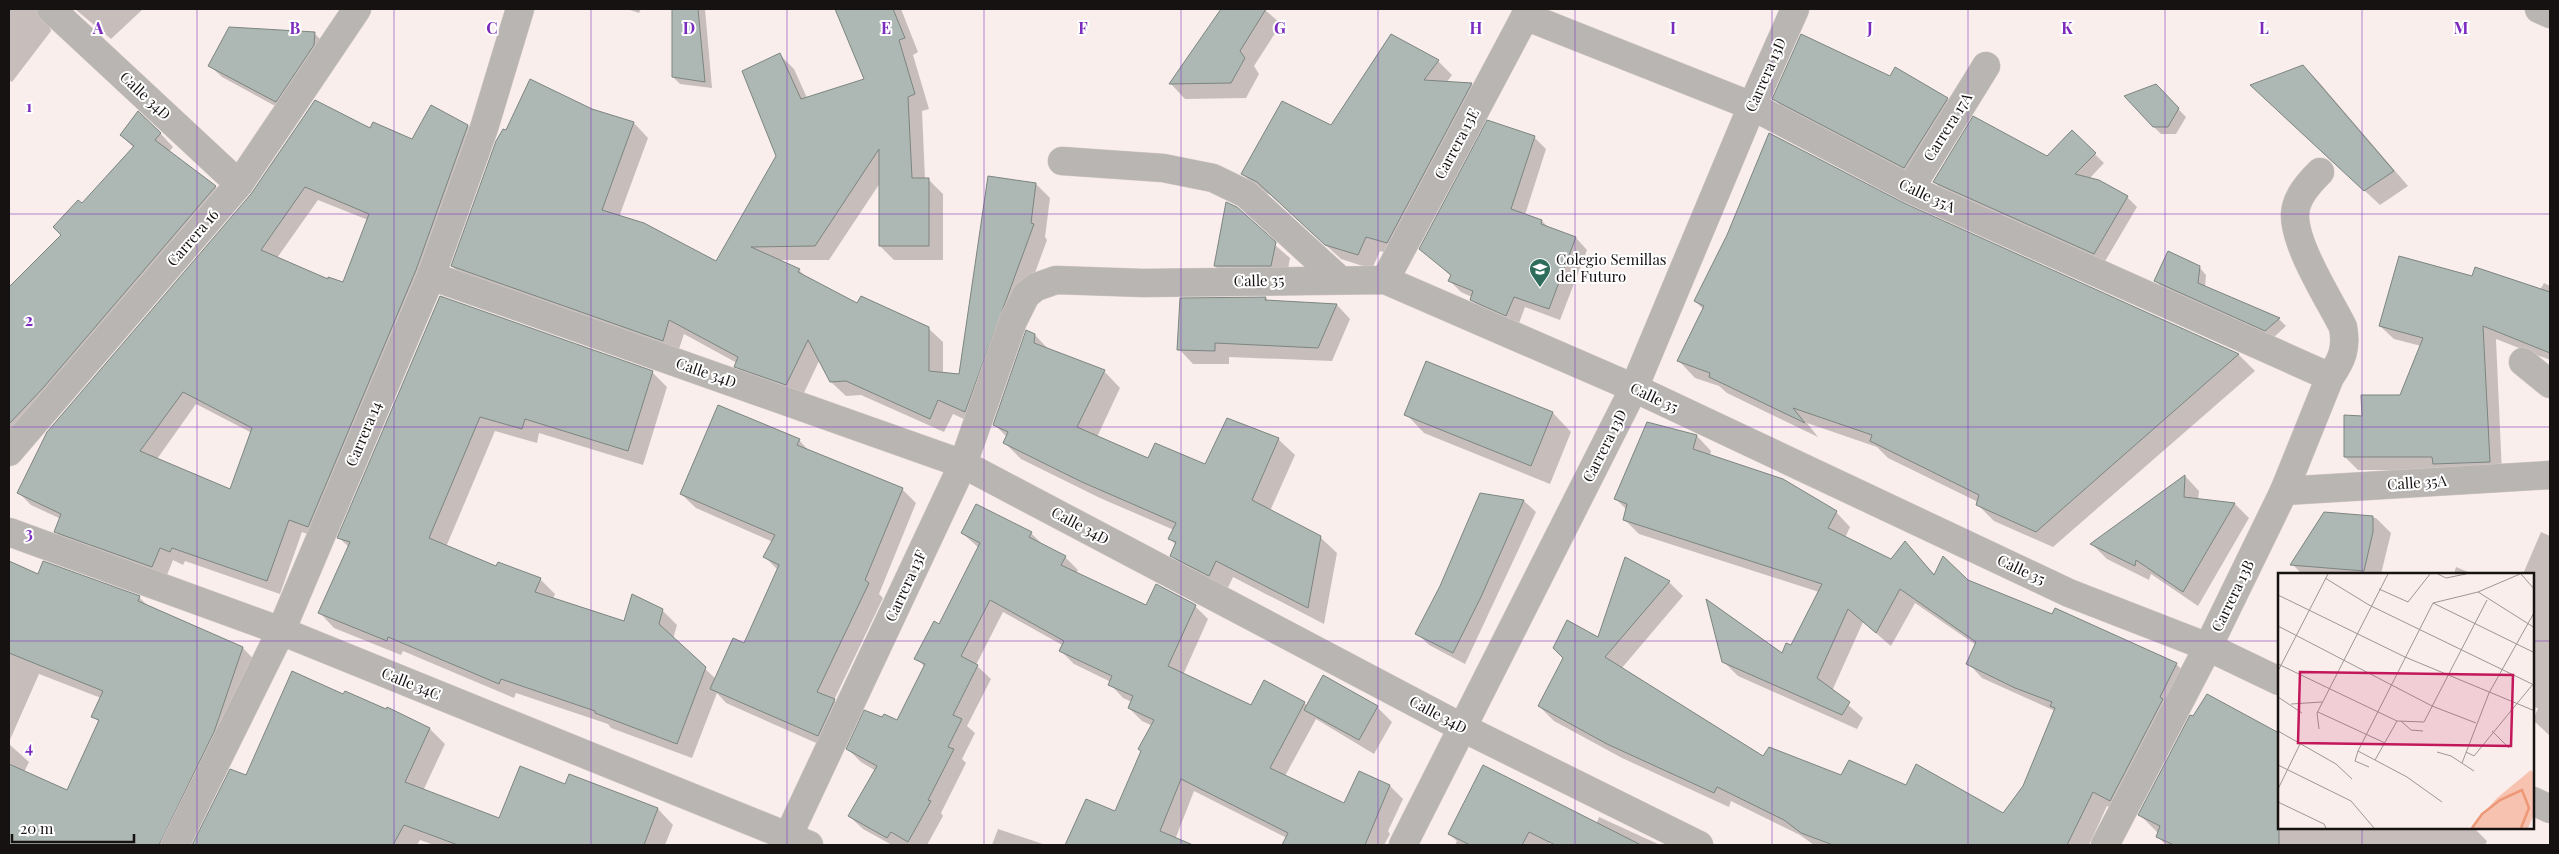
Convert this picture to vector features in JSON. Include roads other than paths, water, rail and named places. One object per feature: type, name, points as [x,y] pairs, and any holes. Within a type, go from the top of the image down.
[{"type":"street","name":"Calle 34D","points":[[51,9],[239,184]]},
{"type":"street","name":"Carrera 16","points":[[9,452],[239,184],[357,9]]},
{"type":"street","name":"Carrera 14","points":[[175,845],[281,631],[431,276],[484,128],[520,9]]},
{"type":"street","name":"Carrera 13D","points":[[1403,845],[1634,388],[1752,106],[1795,9]]},
{"type":"street","points":[[2539,9],[2550,14]]},
{"type":"street","name":"Calle 35A","points":[[1527,12],[1752,106],[1910,189],[2330,377]]},
{"type":"street","name":"Carrera 13E","points":[[1385,280],[1527,12]]},
{"type":"street","name":"Carrera 17A","points":[[1910,189],[1986,66]]},
{"type":"street","points":[[1062,161],[1163,168],[1213,178],[1246,194],[1340,280]]},
{"type":"street","name":"Carrera 13B","points":[[2105,845],[2208,647],[2284,491],[2330,377],[2341,361],[2346,341],[2344,327],[2300,241],[2295,214],[2300,196],[2320,172]]},
{"type":"street","name":"Calle 34D","points":[[431,276],[963,464],[1461,727],[1699,845]]},
{"type":"street","name":"Calle 35","points":[[1013,321],[1026,295],[1036,287],[1056,280],[1143,283],[1385,280],[1634,388],[2069,593],[2208,647],[2278,681]]},
{"type":"street","name":"Carrera 13F","points":[[794,842],[963,464],[1013,321]]},
{"type":"street","points":[[2523,362],[2550,384]]},
{"type":"street","name":"Calle 35A","points":[[2284,491],[2550,475]]},
{"type":"street","name":"Calle 34C","points":[[9,532],[281,631],[794,842]]},
{"type":"street","points":[[2534,801],[2550,809]]},
{"type":"place","name":"Colegio Semillas del Futuro","points":[[1540,288]]}]
